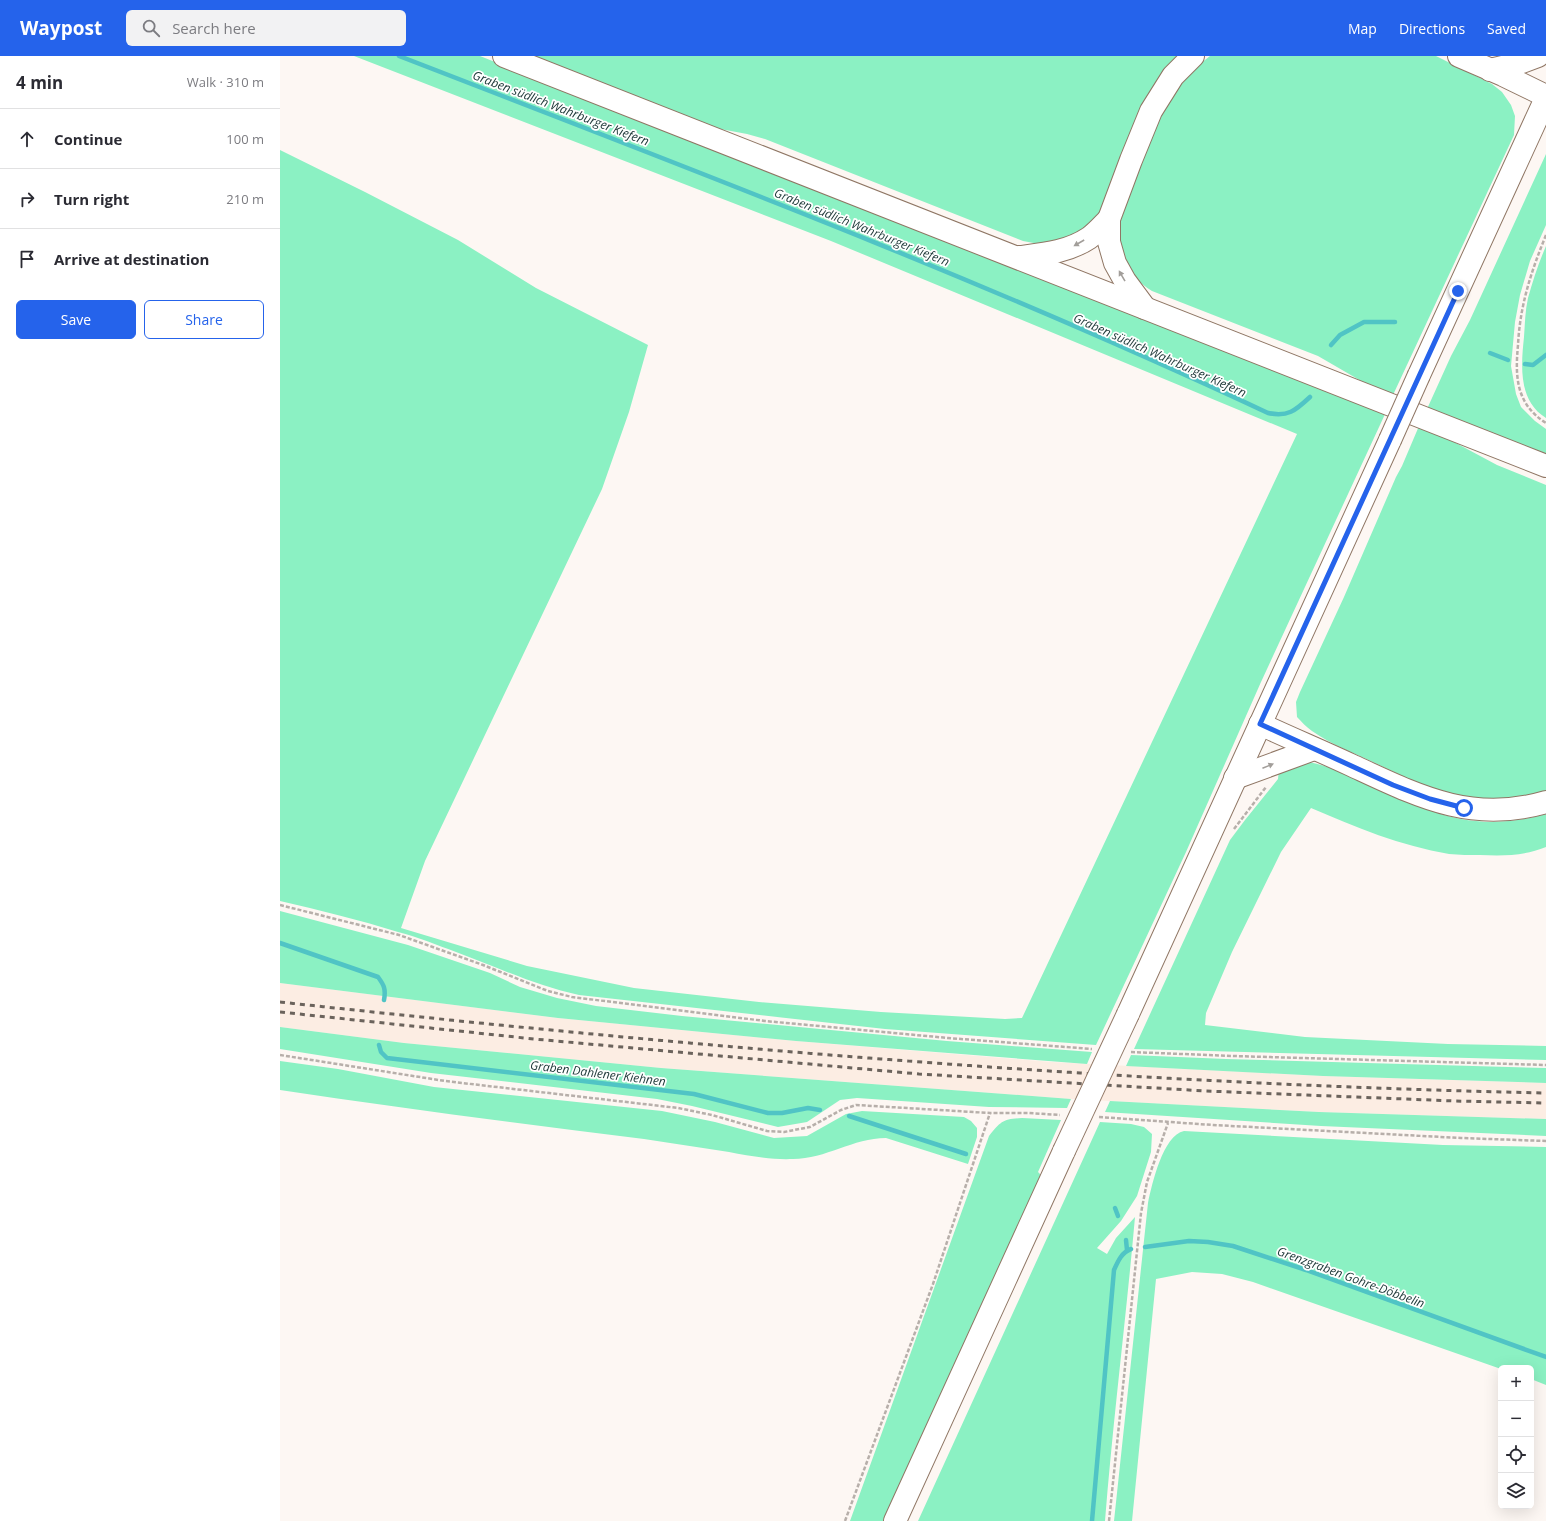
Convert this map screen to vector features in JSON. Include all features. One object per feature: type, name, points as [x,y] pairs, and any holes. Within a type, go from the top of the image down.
[{"type":"main road","points":[[504,56],[1546,466]]},
{"type":"main road","points":[[1145,308],[1125,281],[1115,263],[1109,242],[1109,219],[1151,111],[1173,76],[1193,56]]},
{"type":"main road","points":[[895,1521],[1546,97],[1509,78],[1459,56]]},
{"type":"main road","points":[[1490,70],[1519,63],[1538,56]]},
{"type":"main road","points":[[1017,258],[1053,253],[1073,247],[1089,238],[1109,219]]},
{"type":"main road","points":[[1260,724],[1393,785],[1456,807],[1501,810],[1546,802]]},
{"type":"main road","points":[[1235,778],[1314,749]]},
{"type":"path","points":[[1546,235],[1532,268],[1522,304],[1516,368],[1519,389],[1525,402],[1536,416],[1546,423]]},
{"type":"path","points":[[280,905],[399,935],[548,991],[572,997],[765,1021],[1096,1049]]},
{"type":"path","points":[[1127,1051],[1233,1056],[1546,1065]]},
{"type":"path","points":[[280,1054],[445,1081],[678,1108],[773,1131],[784,1132],[810,1127],[841,1110],[856,1105],[990,1113],[1067,1115]]},
{"type":"path","points":[[845,1521],[932,1284],[990,1113]]},
{"type":"path","points":[[1097,1117],[1168,1123],[1546,1141]]},
{"type":"path","points":[[1110,1521],[1141,1213],[1147,1182],[1168,1123]]},
{"type":"shaded area","points":[[280,983],[558,1018],[796,1041],[1052,1062],[1323,1076],[1546,1083],[1546,1119],[1319,1112],[1071,1099],[661,1068],[404,1043],[280,1027]]},
{"type":"green space","points":[[354,56],[480,56],[1386,412],[1261,682],[1186,852],[1096,1045],[885,1029],[579,995],[547,987],[413,936],[339,915],[280,901],[280,150],[458,240],[536,288],[648,345],[629,412],[602,489],[425,861],[401,928],[527,966],[634,988],[759,1002],[881,1012],[1005,1019],[1022,1018],[1297,434],[831,241]]},
{"type":"green space","points":[[529,56],[1177,56],[1163,72],[1144,102],[1127,141],[1102,210],[1096,221],[1064,241],[1039,244],[1023,241],[765,139],[715,128]]},
{"type":"green space","points":[[1210,56],[1436,56],[1492,84],[1502,92],[1511,105],[1515,116],[1514,135],[1393,395],[1368,385],[1318,356],[1152,291],[1139,281],[1129,268],[1119,247],[1119,233],[1128,195],[1144,152],[1152,132],[1167,103],[1186,78]]},
{"type":"green space","points":[[1546,154],[1546,225],[1530,261],[1520,295],[1515,322],[1511,366],[1516,394],[1521,407],[1535,421],[1546,429],[1546,456],[1427,409],[1451,356],[1470,320]]},
{"type":"green space","points":[[1546,246],[1546,418],[1537,411],[1530,402],[1523,382],[1522,359],[1528,298],[1536,271]]},
{"type":"green space","points":[[1419,426],[1454,442],[1497,465],[1546,485],[1546,791],[1515,798],[1494,800],[1451,796],[1418,784],[1336,745],[1310,729],[1297,717],[1296,702],[1300,692],[1344,597]]},
{"type":"green space","points":[[1309,762],[1338,771],[1433,812],[1454,817],[1474,821],[1496,822],[1520,820],[1546,814],[1546,847],[1513,855],[1449,854],[1431,851],[1396,841],[1361,829],[1311,808],[1281,852],[1232,952],[1206,1013],[1205,1025],[1305,1037],[1448,1044],[1546,1046],[1546,1060],[1134,1049],[1230,840],[1278,779],[1279,768]]},
{"type":"green space","points":[[280,911],[408,945],[490,973],[520,987],[557,998],[596,1006],[682,1016],[947,1041],[1092,1052],[1087,1064],[796,1041],[558,1018],[280,983]]},
{"type":"green space","points":[[280,1027],[404,1043],[661,1068],[1071,1099],[1067,1108],[989,1107],[857,1098],[840,1100],[807,1122],[778,1127],[657,1099],[431,1073],[280,1049]]},
{"type":"green space","points":[[1131,1055],[1546,1068],[1546,1083],[1323,1076],[1126,1066]]},
{"type":"green space","points":[[280,1061],[338,1069],[434,1087],[662,1111],[715,1122],[774,1138],[807,1136],[846,1114],[862,1111],[964,1117],[971,1121],[977,1128],[977,1137],[968,1164],[886,1138],[862,1141],[817,1156],[785,1159],[769,1158],[644,1139],[462,1116],[280,1090]]},
{"type":"green space","points":[[1110,1101],[1319,1112],[1546,1119],[1546,1136],[1321,1126],[1105,1112]]},
{"type":"green space","points":[[1022,1118],[1061,1120],[1038,1172],[1041,1175],[884,1521],[850,1521],[989,1136],[1006,1120]]},
{"type":"green space","points":[[1100,1122],[1131,1124],[1144,1127],[1152,1134],[1151,1152],[1137,1196],[1121,1221],[1097,1248],[1107,1254],[1116,1238],[1135,1217],[1105,1521],[918,1521]]},
{"type":"green space","points":[[1184,1131],[1443,1145],[1546,1147],[1546,1385],[1534,1380],[1534,1365],[1498,1365],[1498,1368],[1253,1282],[1222,1274],[1192,1272],[1156,1279],[1132,1521],[1114,1521],[1148,1203],[1152,1184],[1164,1151],[1170,1141],[1177,1134]]},
{"type":"waterway","name":"Graben südlich Wahrburger Kiefern","points":[[399,56],[945,271],[1161,364],[1268,413],[1281,414],[1291,412],[1310,397]]},
{"type":"waterway","name":"Graben südlich Wahrburger Kiefern","points":[[1331,345],[1340,335],[1364,322],[1395,322]]},
{"type":"waterway","name":"Graben südlich Wahrburger Kiefern","points":[[1490,353],[1508,360]]},
{"type":"waterway","name":"Graben südlich Wahrburger Kiefern","points":[[1525,364],[1533,365],[1546,355]]},
{"type":"waterway","name":"Graben Dahlener Kiehnen","points":[[280,943],[378,977],[384,987],[384,1000]]},
{"type":"waterway","name":"Graben Dahlener Kiehnen","points":[[379,1045],[381,1052],[387,1058],[694,1094],[768,1113],[782,1113],[808,1108],[820,1110]]},
{"type":"waterway","name":"Graben Dahlener Kiehnen","points":[[849,1116],[966,1154]]},
{"type":"waterway","name":"Graben Dahlener Kiehnen","points":[[1115,1208],[1118,1216]]},
{"type":"waterway","name":"Graben Dahlener Kiehnen","points":[[1126,1240],[1127,1250]]},
{"type":"waterway","name":"Grenzgraben Gohre-Döbbelin","points":[[1145,1247],[1189,1241],[1233,1246],[1306,1270],[1546,1357]]},
{"type":"waterway","name":"Grenzgraben Gohre-Döbbelin","points":[[1092,1521],[1114,1270],[1123,1255],[1131,1249]]},
{"type":"railway","points":[[280,1002],[438,1019],[754,1049],[912,1061],[1229,1081],[1546,1093]]},
{"type":"railway","points":[[280,1012],[534,1039],[919,1074],[1206,1091],[1455,1101],[1546,1103]]},
{"type":"route","points":[[1458,291],[1260,724],[1393,785],[1430,799],[1464,808]]}]
